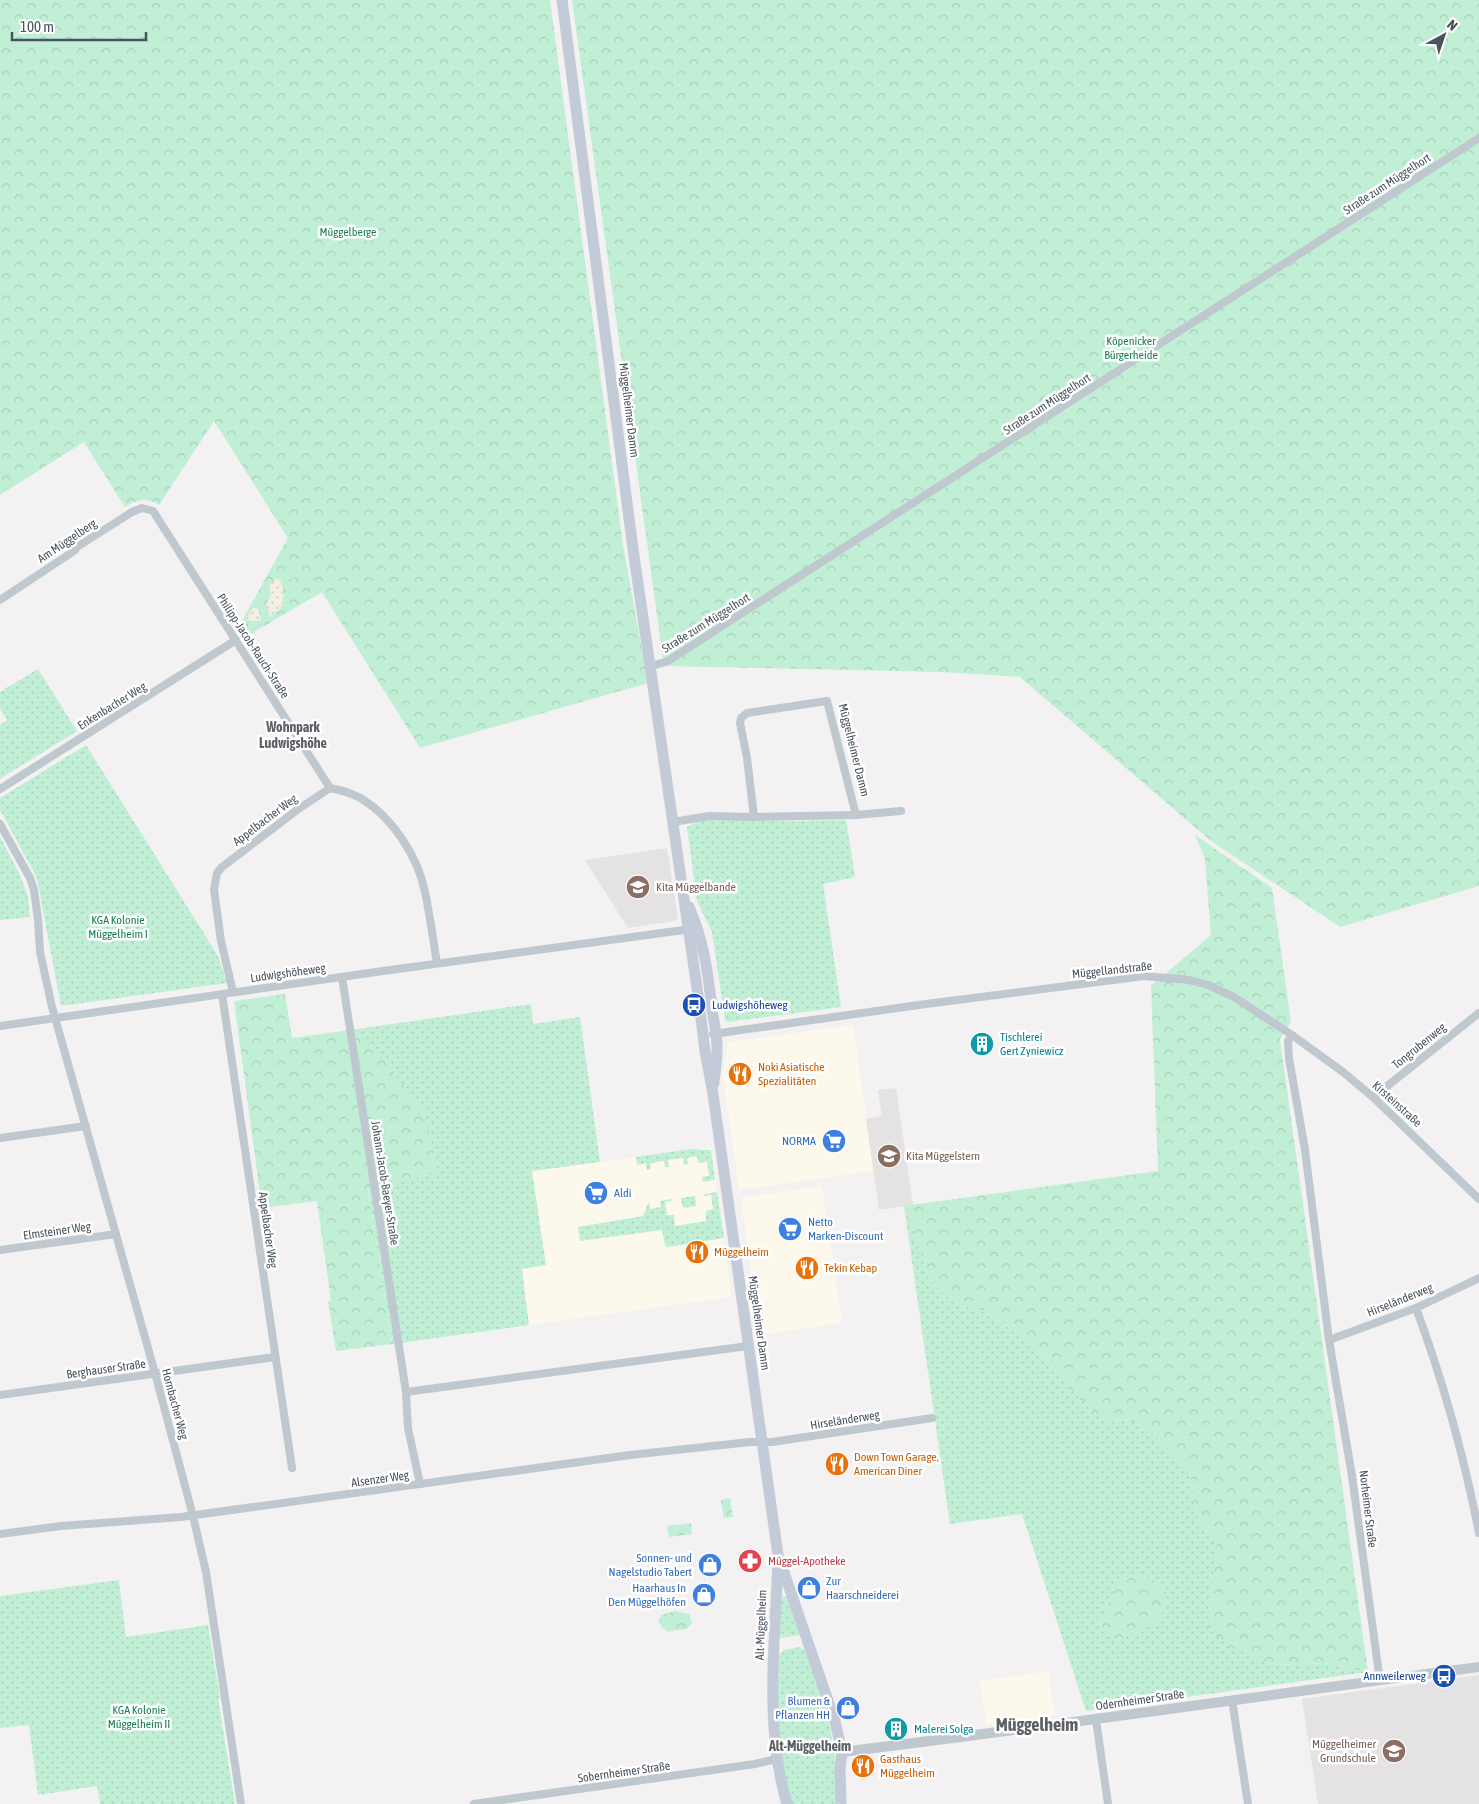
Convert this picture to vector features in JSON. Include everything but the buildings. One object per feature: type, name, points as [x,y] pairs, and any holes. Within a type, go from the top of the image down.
[{"type":"main road","name":"Müggelheimer Damm","points":[[562,0],[650,666],[684,896],[693,929],[707,1066],[713,1094],[778,1555]]},
{"type":"main road","name":"Müggelheimer Damm","points":[[693,929],[704,948],[716,1034],[717,1062],[713,1094]]},
{"type":"main road","points":[[778,1555],[835,1721],[842,1752],[840,1769],[842,1804]]},
{"type":"main road","name":"Alt-Müggelheim","points":[[778,1555],[773,1682],[776,1759],[787,1804]]},
{"type":"street","name":"Straße zum Müggelhort","points":[[650,666],[668,661],[1479,138]]},
{"type":"street","name":"Am Müggelberg","points":[[0,600],[132,512],[142,508],[149,509]]},
{"type":"street","name":"Philipp-Jacob-Rauch-Straße","points":[[149,509],[157,516],[330,788]]},
{"type":"street","name":"Enkenbacher Weg","points":[[0,789],[236,640]]},
{"type":"street","name":"Müggelheimer Damm","points":[[754,817],[747,758],[740,723],[741,718],[748,713],[827,701],[856,815]]},
{"type":"street","points":[[330,788],[361,798],[372,806],[391,824],[403,842],[418,868],[425,891],[437,963]]},
{"type":"street","name":"Appelbacher Weg","points":[[233,992],[221,941],[214,890],[217,873],[277,824],[330,788]]},
{"type":"street","name":"Müggelheimer Damm","points":[[673,822],[709,816],[856,815],[901,811]]},
{"type":"street","name":"Hornbacher Weg","points":[[0,824],[30,878],[34,890],[42,966],[193,1516],[206,1572],[241,1804]]},
{"type":"street","name":"Ludwigshöheweg","points":[[0,1026],[437,963],[693,929]]},
{"type":"street","name":"Müggellandstraße","points":[[703,1035],[1144,976],[1190,980],[1208,985],[1234,997],[1292,1035]]},
{"type":"street","name":"Johann-Jacob-Baeyer-Straße","points":[[342,977],[406,1392],[408,1428],[420,1484]]},
{"type":"street","name":"Appelbacher Weg","points":[[222,994],[292,1468]]},
{"type":"street","name":"Tongrubenweg","points":[[1374,1098],[1479,1012]]},
{"type":"street","points":[[1292,1035],[1288,1041],[1289,1058],[1305,1150],[1329,1340]]},
{"type":"street","name":"Kirsteinstraße","points":[[1292,1035],[1343,1072],[1374,1098],[1479,1199]]},
{"type":"street","points":[[0,1138],[86,1126]]},
{"type":"street","name":"Elmsteiner Weg","points":[[0,1250],[116,1234]]},
{"type":"street","name":"Hirseländerweg","points":[[1329,1340],[1416,1308],[1479,1278]]},
{"type":"street","points":[[1416,1308],[1440,1377],[1458,1440],[1479,1533]]},
{"type":"street","name":"Norheimer Straße","points":[[1329,1340],[1351,1468],[1380,1681]]},
{"type":"street","points":[[406,1392],[748,1346]]},
{"type":"street","name":"Berghauser Straße","points":[[0,1395],[275,1357]]},
{"type":"street","name":"Hirseländerweg","points":[[762,1442],[932,1418]]},
{"type":"street","name":"Alsenzer Weg","points":[[0,1534],[61,1526],[193,1516],[630,1455],[762,1442]]},
{"type":"street","name":"Odernheimer Straße","points":[[842,1752],[1096,1720],[1479,1666]]},
{"type":"street","points":[[1232,1700],[1248,1804]]},
{"type":"street","points":[[1096,1720],[1108,1804]]},
{"type":"street","name":"Sobernheimer Straße","points":[[474,1804],[520,1801],[755,1764],[776,1759]]},
{"type":"shaded area","name":"Kita Müggelbande","points":[[667,848],[678,918],[674,921],[628,928],[585,860]]},
{"type":"shaded area","points":[[853,1025],[874,1171],[739,1190],[723,1076],[728,1042]]},
{"type":"shaded area","name":"Kita Müggelstern","points":[[896,1088],[913,1205],[879,1210],[866,1119],[882,1116],[878,1090]]},
{"type":"shaded area","points":[[711,1147],[732,1297],[529,1325],[522,1269],[545,1264],[532,1171]]},
{"type":"shaded area","points":[[822,1186],[842,1323],[760,1335],[741,1198]]},
{"type":"shaded area","points":[[1048,1671],[1055,1715],[986,1725],[980,1681]]},
{"type":"shaded area","name":"Müggelheimer Grundschule","points":[[1479,1675],[1479,1804],[1318,1804],[1302,1699]]},
{"type":"green space","name":"Müggelberge","points":[[0,0],[550,0],[623,545],[648,683],[420,748],[322,592],[244,638],[238,628],[288,538],[214,421],[159,505],[142,500],[125,507],[84,442],[0,495]]},
{"type":"green space","name":"Köpenicker Bürgerheide","points":[[572,0],[1479,0],[1479,886],[1340,927],[1211,841],[1020,677],[942,672],[664,666]]},
{"type":"green space","points":[[291,566],[297,576],[288,581],[283,573]]},
{"type":"green space","points":[[38,669],[77,731],[0,779],[0,725],[7,720],[0,708],[0,692]]},
{"type":"green space","name":"KGA Kolonie Müggelheim I","points":[[86,745],[218,956],[227,983],[61,1006],[37,878],[0,810],[0,798]]},
{"type":"green space","points":[[712,819],[846,820],[855,877],[823,884],[841,1007],[728,1022],[725,1020],[712,932],[697,901],[687,827],[699,821]]},
{"type":"green space","points":[[1195,835],[1272,888],[1291,1022],[1280,1039],[1368,1672],[1325,1663],[1271,1665],[1229,1646],[1209,1629],[1211,1589],[1217,1546],[1197,1516],[1189,1470],[1153,1433],[1129,1420],[1100,1418],[1066,1385],[1037,1348],[984,1310],[956,1305],[931,1281],[904,1206],[1158,1171],[1151,986],[1211,935],[1205,859]]},
{"type":"green space","points":[[0,837],[19,873],[28,897],[30,917],[0,920]]},
{"type":"green space","points":[[285,994],[292,1038],[358,1029],[424,1111],[438,1172],[368,1190],[392,1344],[336,1351],[328,1301],[331,1301],[317,1201],[262,1208],[234,1001]]},
{"type":"green space","points":[[531,1004],[533,1024],[580,1017],[600,1162],[532,1171],[546,1265],[522,1269],[529,1325],[392,1344],[368,1189],[438,1172],[358,1029]]},
{"type":"green space","points":[[691,1149],[711,1150],[715,1180],[703,1182],[702,1177],[709,1176],[707,1162],[698,1163],[697,1156],[687,1158],[688,1164],[684,1165],[683,1158],[668,1160],[669,1167],[665,1167],[664,1161],[650,1163],[651,1169],[647,1170],[646,1163],[637,1165],[636,1157]]},
{"type":"green space","points":[[717,1192],[724,1238],[668,1247],[665,1246],[662,1230],[580,1241],[578,1227],[643,1216],[649,1201],[650,1209],[661,1207],[660,1201],[671,1199],[672,1201],[665,1202],[667,1215],[674,1215],[675,1226],[706,1221],[706,1211],[713,1209],[711,1195],[704,1196],[704,1194]]},
{"type":"green space","points":[[695,1196],[696,1206],[683,1208],[681,1198]]},
{"type":"green space","points":[[904,1206],[931,1281],[956,1305],[984,1310],[1037,1348],[1066,1385],[1100,1418],[1129,1420],[1153,1433],[1189,1470],[1197,1516],[1217,1546],[1271,1665],[1325,1663],[1368,1672],[1086,1711],[1022,1514],[950,1524]],"holes":[[[1111,1595],[1106,1633],[1100,1622]]]},
{"type":"green space","points":[[730,1498],[733,1517],[724,1518],[721,1500]]},
{"type":"green space","points":[[691,1523],[692,1534],[669,1537],[667,1526]]},
{"type":"green space","points":[[1144,1575],[1157,1583],[1166,1593],[1167,1606],[1156,1622],[1118,1640],[1106,1633],[1100,1622],[1111,1595],[1125,1577]]},
{"type":"green space","name":"KGA Kolonie Müggelheim II","points":[[119,1580],[126,1637],[208,1625],[235,1804],[100,1804],[97,1786],[38,1795],[29,1725],[0,1728],[0,1596]]},
{"type":"green space","points":[[786,1596],[800,1635],[781,1638],[779,1637],[782,1597]]},
{"type":"green space","points":[[675,1611],[689,1614],[692,1622],[688,1628],[668,1632],[658,1621],[661,1615]]},
{"type":"green space","points":[[799,1647],[805,1650],[829,1720],[838,1774],[840,1804],[790,1804],[776,1726],[779,1656],[784,1650]]},
{"type":"sand","points":[[278,577],[283,590],[283,599],[281,608],[270,617],[266,604],[270,596],[269,586]]},
{"type":"sand","points":[[253,608],[258,608],[261,620],[253,621],[246,619]]},
{"type":"place","name":"Kita Müggelbande","points":[[638,887]]},
{"type":"place","name":"Ludwigshöheweg","points":[[694,1005]]},
{"type":"place","name":"Tischlerei Gert Zyniewicz","points":[[982,1044]]},
{"type":"place","name":"Noki Asiatische Spezialitäten","points":[[740,1074]]},
{"type":"place","name":"NORMA","points":[[834,1141]]},
{"type":"place","name":"Kita Müggelstern","points":[[889,1156]]},
{"type":"place","name":"Aldi","points":[[596,1193]]},
{"type":"place","name":"Netto Marken-Discount","points":[[790,1229]]},
{"type":"place","name":"Müggelheim","points":[[697,1252]]},
{"type":"place","name":"Tekin Kebap","points":[[807,1268]]},
{"type":"place","name":"Down Town Garage, American Diner","points":[[837,1464]]},
{"type":"place","name":"Müggel-Apotheke","points":[[750,1561]]},
{"type":"place","name":"Sonnen- und Nagelstudio Tabert","points":[[710,1565]]},
{"type":"place","name":"Zur Haarschneiderei","points":[[809,1588]]},
{"type":"place","name":"Haarhaus In Den Müggelhöfen","points":[[704,1595]]},
{"type":"place","name":"Annweilerweg","points":[[1444,1676]]},
{"type":"place","name":"Blumen & Pflanzen HH","points":[[848,1708]]},
{"type":"place","name":"Malerei Solga","points":[[896,1729]]},
{"type":"place","name":"Müggelheimer Grundschule","points":[[1394,1751]]},
{"type":"place","name":"Gasthaus Müggelheim","points":[[863,1766]]},
{"type":"district","name":"Wohnpark Ludwigshöhe","points":[[293,736]]},
{"type":"district","name":"Müggelheim","points":[[1037,1725]]},
{"type":"district","name":"Alt-Müggelheim","points":[[810,1746]]}]
